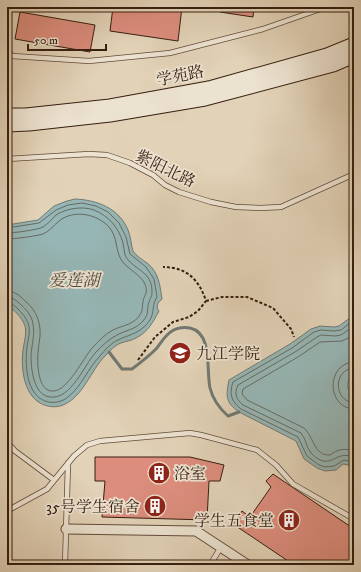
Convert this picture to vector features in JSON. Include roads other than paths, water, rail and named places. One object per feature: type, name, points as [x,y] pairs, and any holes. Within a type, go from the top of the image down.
[{"type":"street","name":"学苑路","points":[[7,114],[26,115],[110,106],[209,88],[327,55],[354,44]]},
{"type":"street","name":"学苑路","points":[[7,125],[110,115],[205,99],[333,65],[354,56]]},
{"type":"street","points":[[66,529],[196,530],[248,565]]},
{"type":"lane","points":[[7,49],[12,56],[89,61],[170,53],[262,29],[326,7]]},
{"type":"lane","name":"紫阳北路","points":[[7,159],[89,154],[107,155],[130,163],[153,175],[165,185],[179,192],[236,207],[260,208],[281,206],[354,174]]},
{"type":"lane","points":[[7,511],[47,489],[74,456],[87,445],[100,441],[190,433],[257,450],[276,465],[293,484],[354,519]]},
{"type":"lane","points":[[7,442],[54,480]]},
{"type":"lane","points":[[65,565],[68,463]]},
{"type":"lane","points":[[210,565],[221,547]]},
{"type":"water","name":"爱莲湖","points":[[75,199],[99,203],[119,216],[124,222],[130,235],[133,251],[154,271],[160,284],[162,299],[158,303],[157,308],[159,311],[144,333],[115,347],[100,362],[76,396],[63,405],[52,407],[40,403],[34,399],[24,379],[22,357],[26,329],[20,317],[7,305],[7,225],[38,220],[54,206]]},
{"type":"water","points":[[354,315],[354,377],[349,380],[348,386],[349,390],[354,394],[354,469],[343,464],[336,470],[325,471],[317,468],[304,459],[296,441],[234,408],[229,402],[227,390],[229,380],[290,344],[311,329],[320,326],[339,326]]},
{"type":"waterway","points":[[109,352],[122,369],[132,369],[153,352],[172,331],[178,328],[190,328],[197,331],[205,344],[210,388],[215,400],[219,407],[228,416],[239,412]]},
{"type":"place","name":"九江学院","points":[[180,353]]},
{"type":"place","name":"浴室","points":[[159,473]]},
{"type":"place","name":"35号学生宿舍","points":[[155,506]]},
{"type":"place","name":"学生五食堂","points":[[289,520]]}]
